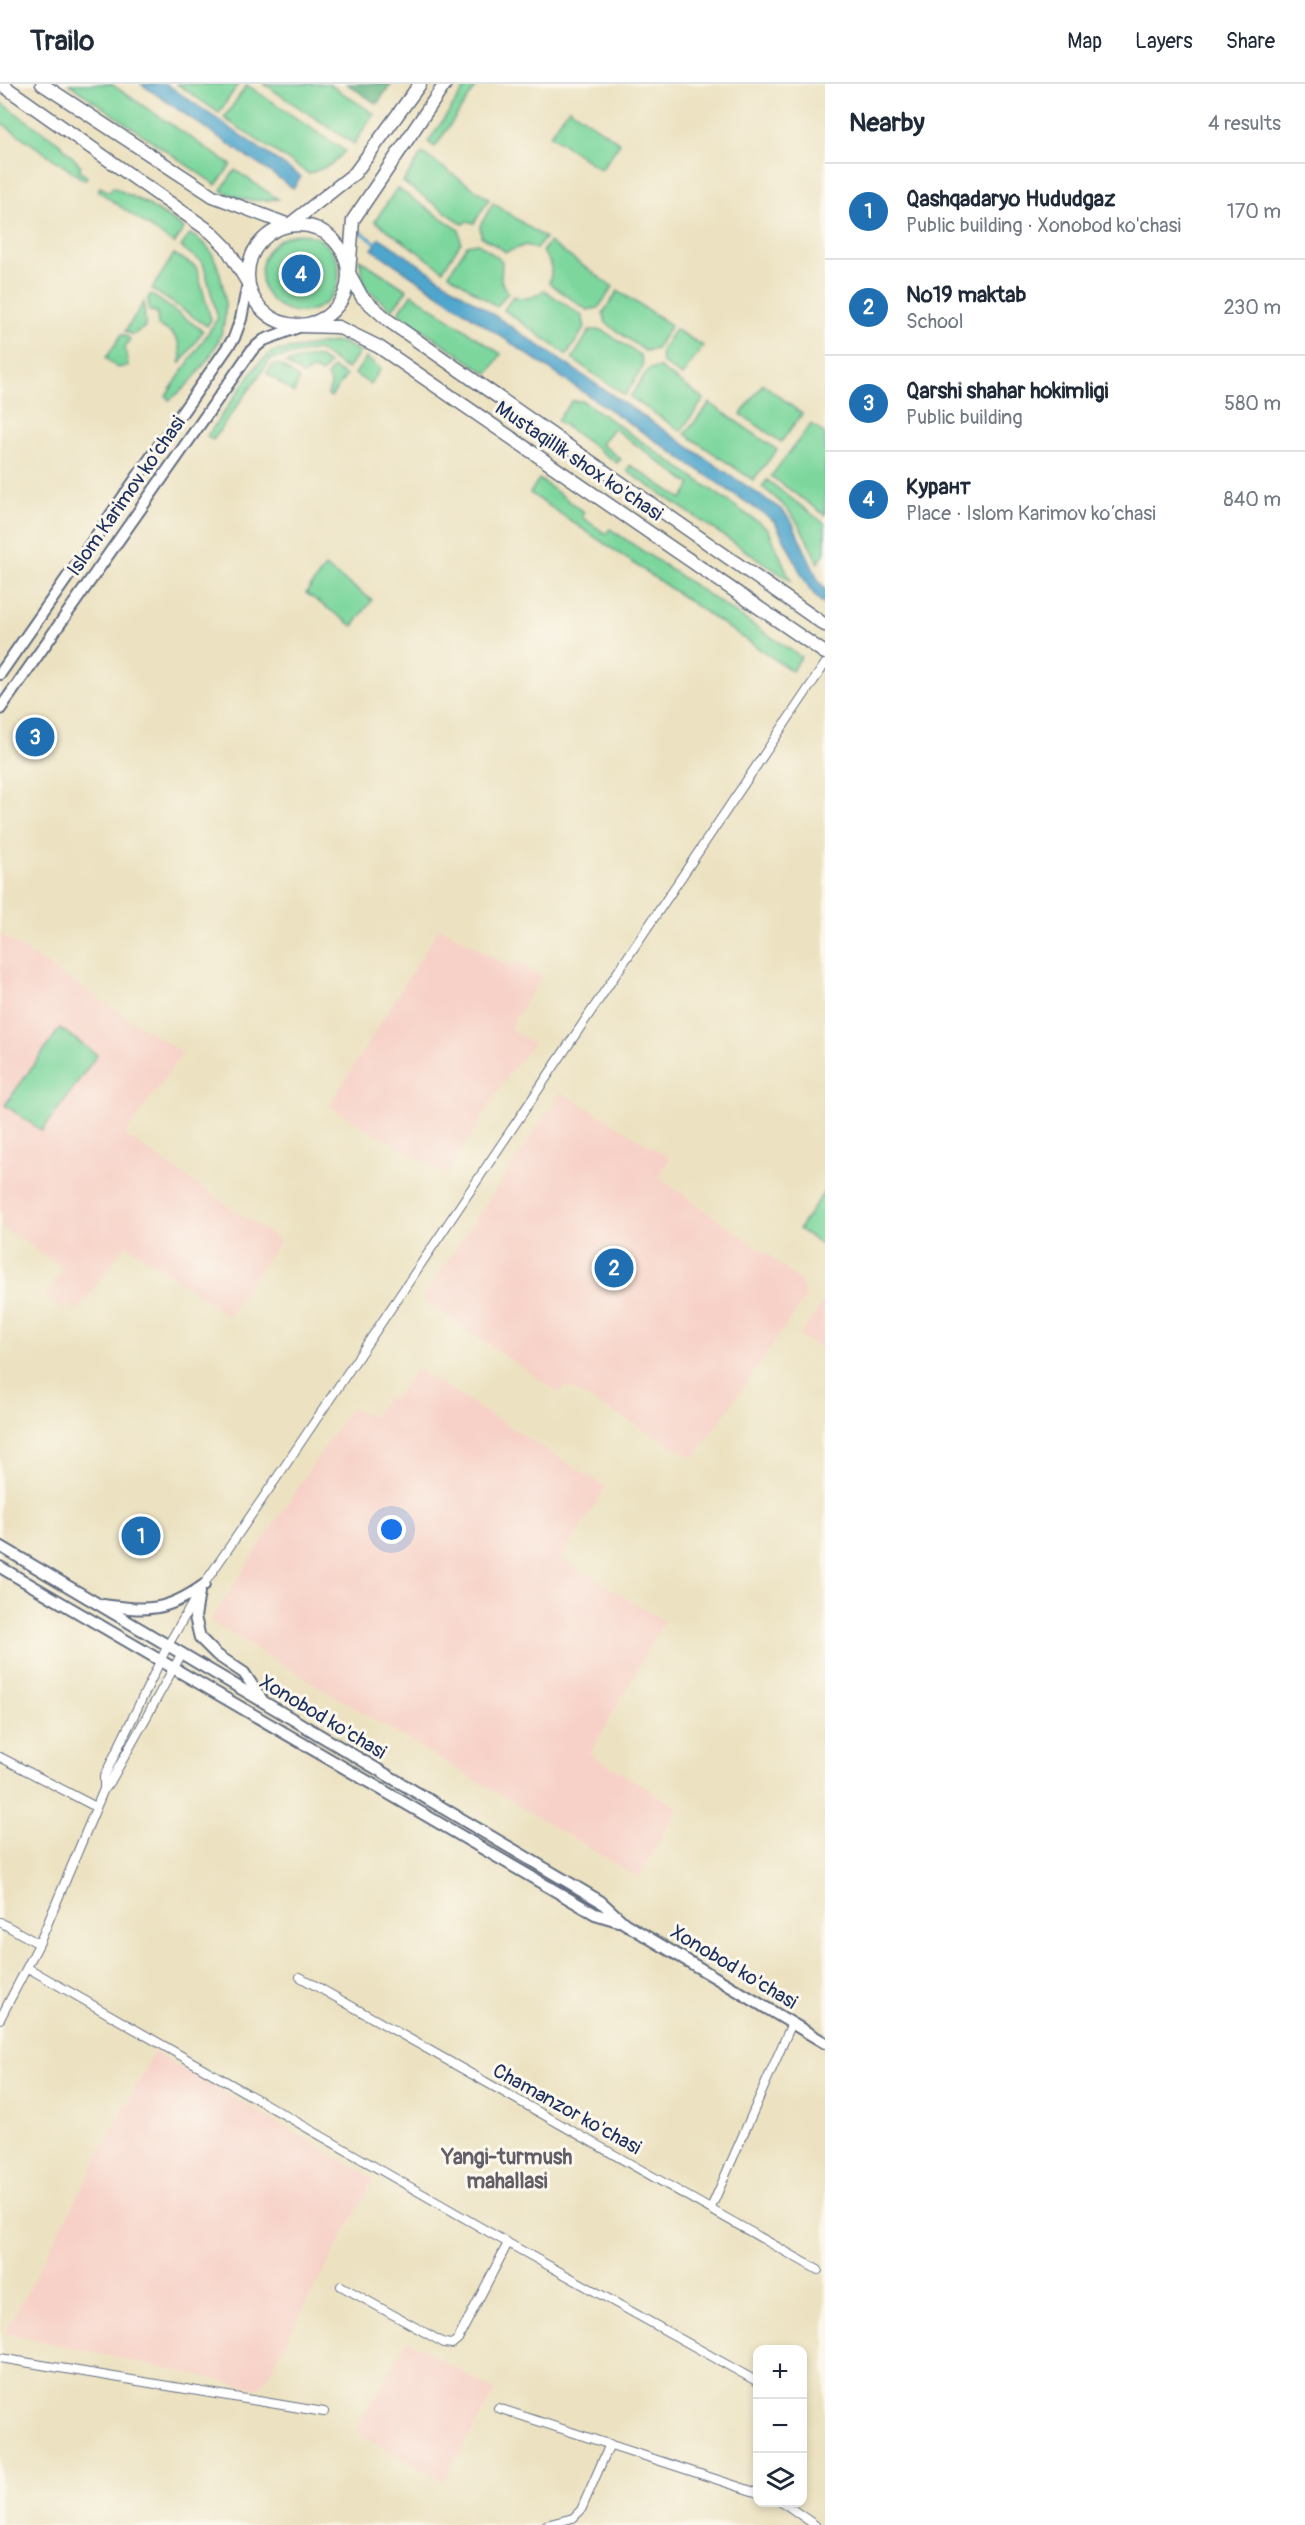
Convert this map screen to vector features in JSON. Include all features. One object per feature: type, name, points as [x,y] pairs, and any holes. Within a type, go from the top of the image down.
[{"type":"main road","points":[[1,84],[211,232],[226,247],[248,283],[252,297],[260,310],[279,322],[301,326],[316,323],[330,315],[341,303],[347,288],[353,220],[445,84]]},
{"type":"main road","points":[[42,84],[187,181],[238,208],[289,225]]},
{"type":"main road","points":[[289,225],[355,173],[420,84]]},
{"type":"main road","points":[[248,283],[250,260],[262,240],[274,230],[289,225],[306,225],[322,231],[340,249],[349,273]]},
{"type":"main road","name":"Mustaqillik shox ko'chasi","points":[[349,273],[362,297],[389,321],[825,625]]},
{"type":"main road","name":"Islom Karimov ko‘chasi","points":[[0,674],[234,338],[242,319],[248,283]]},
{"type":"main road","name":"Islom Karimov ko‘chasi","points":[[0,709],[252,350],[270,337],[301,326]]},
{"type":"main road","name":"Mustaqillik shox ko'chasi","points":[[301,326],[338,327],[379,347],[825,653]]},
{"type":"main road","name":"Xonobod ko'chasi","points":[[0,1546],[600,1902],[624,1923],[825,2043]]},
{"type":"main road","name":"Xonobod ko'chasi","points":[[0,1567],[595,1914],[624,1923]]},
{"type":"main road","points":[[97,1604],[141,1610],[161,1608],[182,1600],[202,1588]]},
{"type":"main road","points":[[202,1588],[195,1617],[200,1638],[217,1655],[244,1673],[264,1703]]},
{"type":"street","points":[[104,1789],[104,1777],[168,1645],[202,1588],[697,860],[825,664]]},
{"type":"street","points":[[0,2019],[39,1944],[104,1789],[182,1653]]},
{"type":"street","points":[[0,1757],[96,1807]]},
{"type":"street","points":[[0,1922],[39,1944]]},
{"type":"street","points":[[28,1968],[508,2243],[753,2379]]},
{"type":"street","name":"Chamanzor ko'chasi","points":[[300,1977],[818,2270]]},
{"type":"street","points":[[711,2208],[792,2023]]},
{"type":"street","points":[[341,2286],[444,2343],[452,2344],[458,2339],[508,2243]]},
{"type":"street","points":[[0,2358],[324,2412]]},
{"type":"street","points":[[498,2408],[753,2491]]},
{"type":"street","points":[[546,2525],[573,2518],[580,2510],[610,2444]]},
{"type":"street","points":[[789,2507],[815,2525]]},
{"type":"shaded area","points":[[440,927],[510,967],[515,960],[542,976],[509,1028],[533,1044],[508,1075],[447,1175],[329,1106]]},
{"type":"shaded area","points":[[0,934],[182,1053],[125,1135],[280,1241],[228,1316],[126,1244],[78,1311],[67,1303],[62,1309],[44,1296],[64,1269],[0,1225],[3,1211],[0,1209]]},
{"type":"shaded area","points":[[561,1092],[670,1158],[659,1178],[770,1256],[800,1281],[806,1297],[694,1458],[566,1386],[559,1393],[422,1299]]},
{"type":"shaded area","points":[[825,1300],[825,1352],[800,1335]]},
{"type":"shaded area","points":[[416,1368],[606,1487],[562,1558],[664,1621],[590,1754],[678,1807],[639,1878],[210,1621],[350,1408],[373,1417],[387,1396],[394,1400]]},
{"type":"shaded area","points":[[154,2052],[374,2179],[260,2389],[5,2333]]},
{"type":"shaded area","points":[[408,2340],[495,2391],[444,2482],[355,2431]]},
{"type":"green space","points":[[69,84],[111,84],[231,165],[216,185]]},
{"type":"green space","points":[[177,84],[238,84],[219,113]]},
{"type":"green space","points":[[264,84],[329,84],[374,114],[354,144]]},
{"type":"green space","points":[[347,84],[391,84],[377,104]]},
{"type":"green space","points":[[468,84],[478,84],[435,147],[428,142]]},
{"type":"green space","points":[[247,85],[345,151],[332,164],[309,174],[224,118]]},
{"type":"green space","points":[[0,102],[59,143],[81,166],[79,170],[87,177],[84,180],[0,122]]},
{"type":"green space","points":[[569,108],[620,143],[601,170],[550,135]]},
{"type":"green space","points":[[422,153],[489,199],[474,223],[467,221],[463,224],[403,182]]},
{"type":"green space","points":[[235,170],[278,199],[249,200],[221,190]]},
{"type":"green space","points":[[100,187],[109,192],[113,187],[147,204],[184,228],[174,244],[98,191]]},
{"type":"green space","points":[[397,188],[459,230],[461,242],[443,270],[375,221]]},
{"type":"green space","points":[[493,203],[545,238],[536,249],[526,245],[506,252],[481,236],[480,226]]},
{"type":"green space","points":[[190,234],[206,246],[217,264],[224,295],[224,323],[216,344],[203,366],[186,386],[169,400],[166,396],[218,318],[203,263],[181,247]]},
{"type":"green space","points":[[300,234],[315,237],[328,245],[336,258],[339,273],[336,288],[328,301],[315,309],[300,312],[285,309],[272,301],[264,288],[261,273],[264,258],[272,245],[285,237]]},
{"type":"green space","points":[[549,242],[613,287],[598,308],[587,310],[549,283],[551,266],[542,252]]},
{"type":"green space","points":[[478,243],[502,261],[501,281],[508,292],[497,307],[449,274],[467,245]]},
{"type":"green space","points":[[174,254],[196,267],[211,320],[207,326],[152,289]]},
{"type":"green space","points":[[359,259],[407,290],[392,310],[365,287]]},
{"type":"green space","points":[[544,290],[582,316],[585,327],[567,355],[504,310],[513,296],[530,298]]},
{"type":"green space","points":[[618,291],[671,325],[656,349],[645,351],[606,323],[603,313]]},
{"type":"green space","points":[[151,294],[203,331],[180,364],[177,340],[170,332],[158,326],[157,312],[149,311],[148,298]]},
{"type":"green space","points":[[412,294],[501,354],[488,374],[398,313]]},
{"type":"green space","points":[[144,302],[145,327],[132,335],[125,331]]},
{"type":"green space","points":[[675,329],[703,346],[682,376],[662,362],[661,351]]},
{"type":"green space","points":[[590,330],[602,330],[641,356],[643,367],[625,395],[572,359]]},
{"type":"green space","points":[[122,334],[130,339],[125,347],[128,366],[117,368],[106,358]]},
{"type":"green space","points":[[342,342],[360,352],[347,369],[318,350],[271,359],[213,440],[207,436],[258,364],[272,352]]},
{"type":"green space","points":[[317,356],[329,364],[322,373],[312,370],[303,375],[286,363]]},
{"type":"green space","points":[[366,358],[381,369],[370,384],[355,374]]},
{"type":"green space","points":[[273,365],[280,365],[299,379],[294,393],[267,373]]},
{"type":"green space","points":[[333,368],[346,376],[331,397],[328,395],[331,385],[327,376]]},
{"type":"green space","points":[[660,368],[704,399],[681,431],[630,397],[649,369]]},
{"type":"green space","points":[[763,384],[802,414],[781,442],[741,414]]},
{"type":"green space","points":[[572,401],[583,401],[768,529],[791,581],[627,471],[630,465],[682,499],[691,485],[613,428],[601,444],[621,459],[617,463],[557,420]]},
{"type":"green space","points":[[710,403],[777,450],[753,480],[685,434]]},
{"type":"green space","points":[[811,424],[825,434],[825,515],[771,476]]},
{"type":"green space","points":[[539,479],[584,512],[582,517],[606,534],[610,529],[801,657],[792,671],[530,493]]},
{"type":"green space","points":[[767,480],[825,524],[825,552],[818,563],[796,520],[762,487]]},
{"type":"green space","points":[[325,567],[372,600],[353,626],[306,593]]},
{"type":"green space","points":[[60,1028],[97,1055],[42,1131],[5,1105]]},
{"type":"green space","points":[[825,1191],[825,1247],[799,1229]]},
{"type":"water","points":[[141,84],[166,84],[301,177],[293,188]]},
{"type":"water","points":[[380,238],[782,510],[792,522],[819,582],[825,589],[825,605],[803,578],[774,521],[372,249]]},
{"type":"waterway","points":[[361,232],[378,244]]},
{"type":"place","name":"Курант","points":[[301,274]]},
{"type":"place","name":"Qarshi shahar hokimligi","points":[[35,737]]},
{"type":"place","name":"№19 maktab","points":[[614,1268]]},
{"type":"place","name":"Qashqadaryo Hududgaz","points":[[141,1536]]},
{"type":"district","name":"Yangi-turmush mahallasi","points":[[507,2169]]}]
